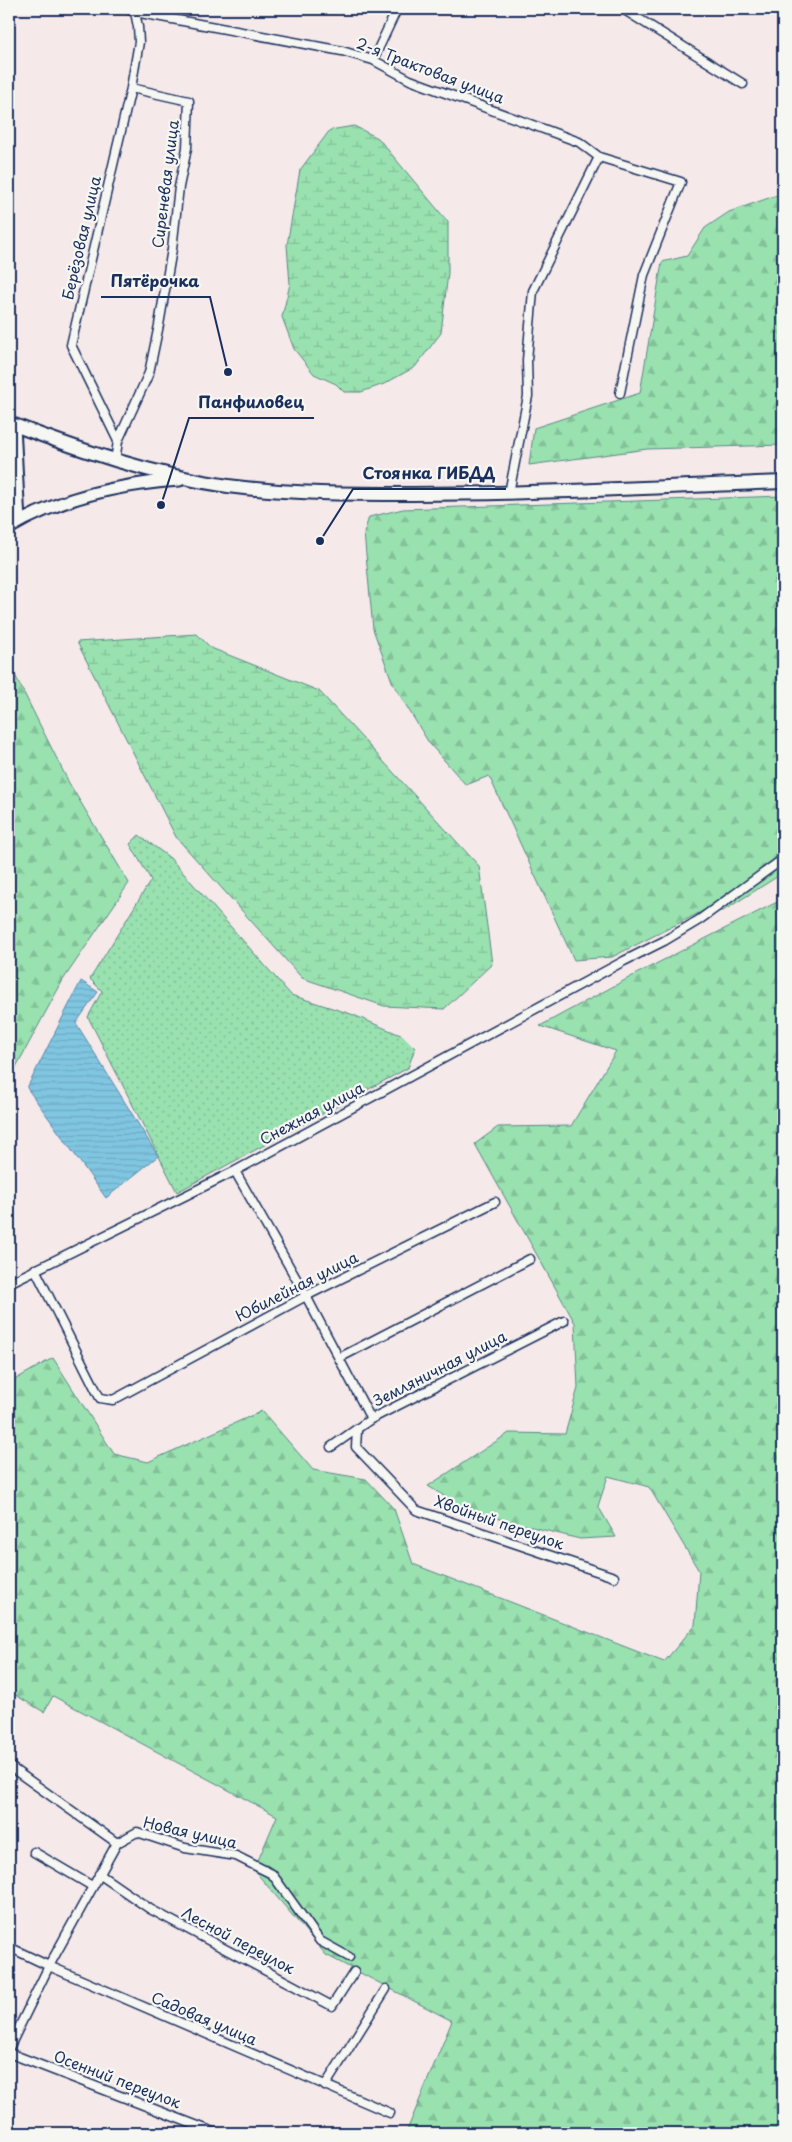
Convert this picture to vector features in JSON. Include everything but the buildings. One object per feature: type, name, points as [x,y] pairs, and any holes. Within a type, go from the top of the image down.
[{"type":"main road","points":[[190,479],[123,485],[96,492],[69,500],[14,525],[11,424],[115,461],[190,479],[272,490],[367,494],[509,493],[783,482]]},
{"type":"street","points":[[373,60],[397,9]]},
{"type":"street","points":[[623,9],[743,84]]},
{"type":"street","name":"2-я Трактовая улица","points":[[131,11],[342,51],[373,60],[410,80],[579,142],[599,156],[680,182],[644,275],[620,393]]},
{"type":"street","name":"Берёзовая улица","points":[[118,442],[71,345],[131,88],[139,42],[138,27],[131,11]]},
{"type":"street","name":"Сиреневая улица","points":[[118,442],[149,373],[159,325],[172,249],[179,187],[187,148],[189,101],[131,88]]},
{"type":"street","points":[[509,493],[528,396],[527,360],[533,291],[599,156]]},
{"type":"street","points":[[115,461],[118,442]]},
{"type":"street","name":"Снежная улица","points":[[9,1283],[235,1171],[664,941],[698,920],[783,859]]},
{"type":"street","points":[[235,1171],[306,1296],[372,1419]]},
{"type":"street","name":"Юбилейная улица","points":[[35,1269],[100,1398],[113,1400],[306,1296],[495,1202]]},
{"type":"street","points":[[338,1358],[530,1259]]},
{"type":"street","name":"Земляничная улица","points":[[331,1447],[372,1419],[564,1322]]},
{"type":"street","name":"Хвойный переулок","points":[[357,1431],[356,1447],[416,1510],[614,1577]]},
{"type":"street","points":[[9,1766],[117,1843],[49,1966],[9,2048]]},
{"type":"street","name":"Новая улица","points":[[117,1843],[137,1832],[184,1848],[236,1856],[272,1874],[320,1941],[349,1957]]},
{"type":"street","points":[[34,1852],[92,1886]]},
{"type":"street","name":"Лесной переулок","points":[[99,1874],[150,1909],[332,2006],[354,1972]]},
{"type":"street","name":"Садовая улица","points":[[9,1947],[390,2113]]},
{"type":"street","points":[[325,2086],[386,1989]]},
{"type":"street","name":"Осенний переулок","points":[[9,2053],[216,2133]]},
{"type":"green space","points":[[354,126],[378,138],[448,222],[448,273],[441,333],[415,367],[384,384],[361,392],[344,392],[336,384],[314,374],[294,349],[282,317],[290,284],[287,245],[300,170],[330,130]]},
{"type":"green space","points":[[783,193],[783,445],[647,449],[529,465],[534,428],[640,393],[662,262],[687,256],[705,228],[729,212]]},
{"type":"green space","points":[[783,496],[783,873],[723,911],[703,911],[612,957],[574,960],[489,776],[466,785],[429,743],[393,684],[373,629],[364,533],[369,517],[403,509]]},
{"type":"green space","points":[[197,634],[211,648],[319,691],[479,866],[492,964],[444,1009],[384,1006],[302,978],[176,837],[77,642]]},
{"type":"green space","points":[[9,663],[69,783],[129,883],[63,980],[9,1080]]},
{"type":"green space","points":[[139,835],[170,858],[291,995],[351,1014],[403,1036],[415,1048],[408,1068],[177,1192],[88,1017],[102,991],[90,979],[151,880],[130,844]]},
{"type":"green space","points":[[783,899],[783,2133],[406,2133],[452,2021],[326,1955],[254,1870],[277,1816],[53,1696],[44,1712],[10,1692],[9,1383],[53,1358],[114,1454],[148,1462],[262,1411],[313,1470],[366,1479],[394,1509],[413,1564],[664,1662],[695,1625],[699,1571],[649,1487],[608,1476],[598,1506],[616,1537],[580,1539],[468,1511],[428,1486],[509,1433],[565,1434],[578,1388],[575,1323],[475,1144],[498,1127],[571,1126],[616,1051],[540,1026],[638,973]]},
{"type":"water","points":[[81,981],[98,992],[76,1023],[158,1156],[106,1198],[27,1088]]},
{"type":"place","name":"Пятёрочка","points":[[228,372]]},
{"type":"place","name":"Панфиловец","points":[[161,505]]},
{"type":"place","name":"Стоянка ГИБДД","points":[[320,541]]}]
